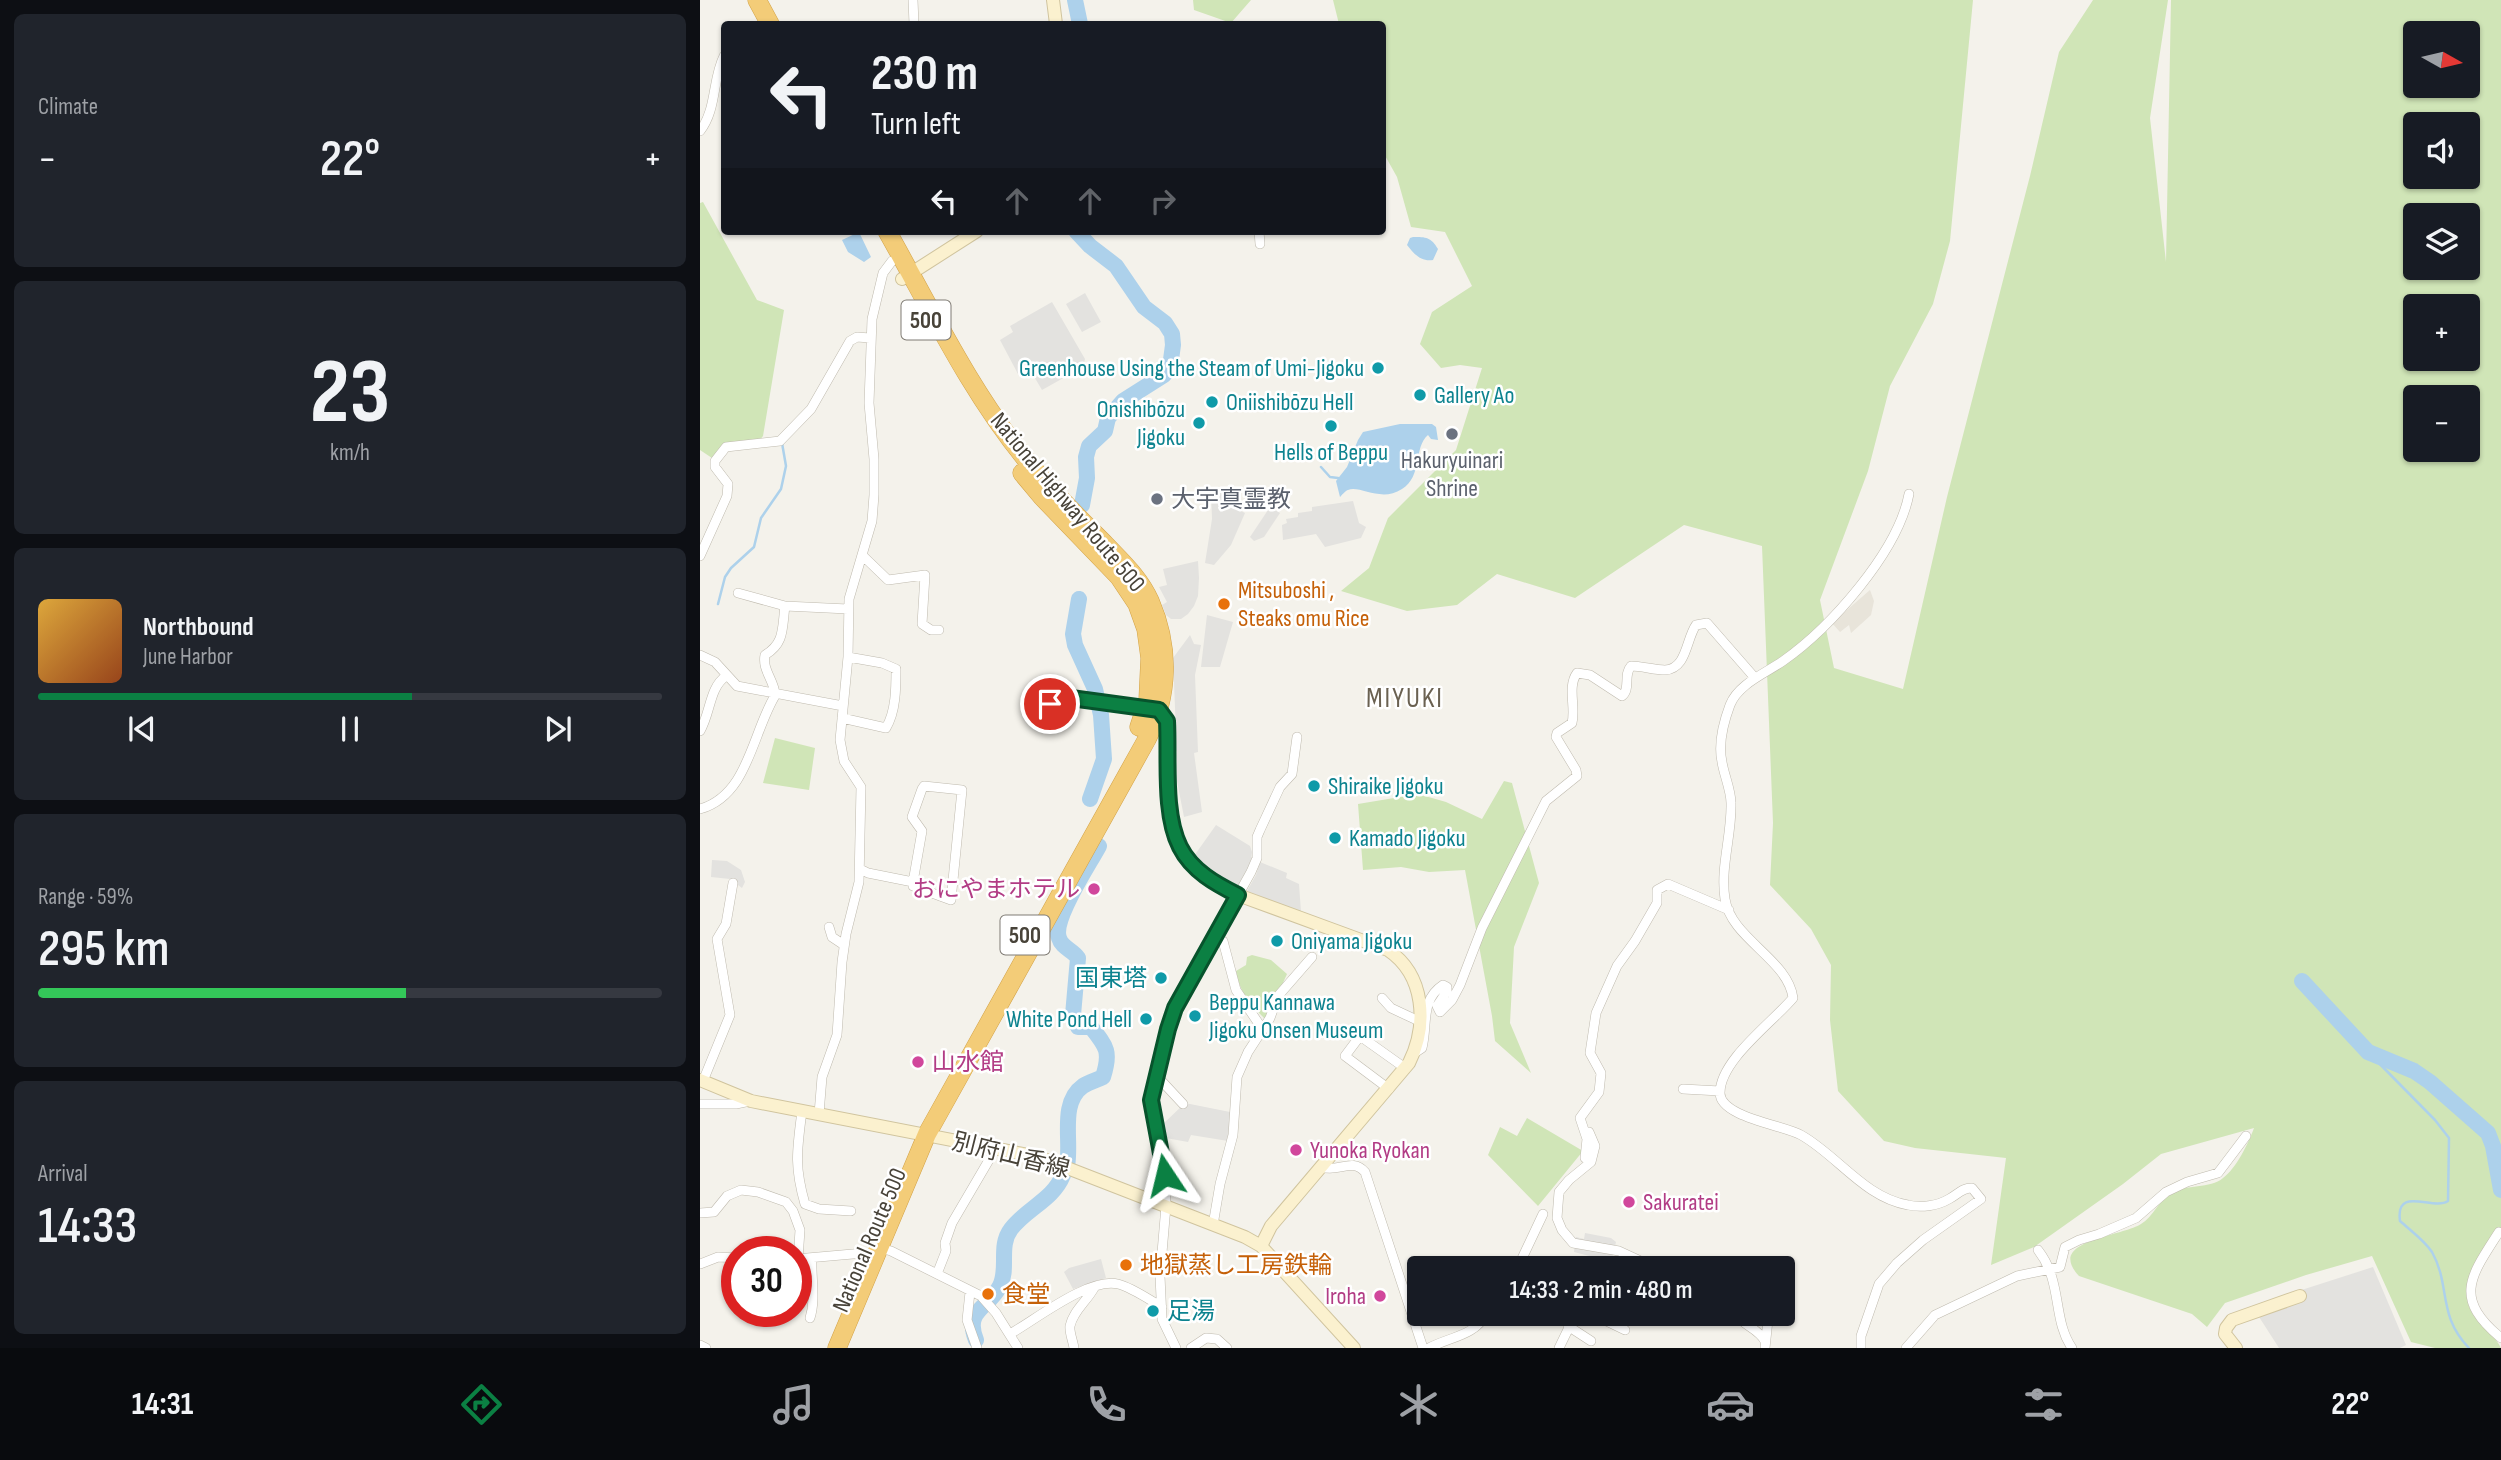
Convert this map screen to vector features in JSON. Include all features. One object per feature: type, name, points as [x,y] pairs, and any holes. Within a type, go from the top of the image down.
[{"type":"highway","points":[[744,0],[761,21]]},
{"type":"highway","points":[[757,0],[762,21]]},
{"type":"highway","name":"500","points":[[877,235],[892,261],[906,275],[982,398],[1026,460],[1136,577],[1155,614],[1164,654],[1165,676],[1158,714],[1134,737],[921,1133]]},
{"type":"highway","name":"500","points":[[889,235],[906,275],[976,409],[1042,497],[1130,591],[1146,629],[1150,678],[1158,714]]},
{"type":"highway","name":"National Route 500","points":[[824,1348],[869,1256],[921,1133]]},
{"type":"highway","name":"National Route 500","points":[[837,1348],[869,1256]]},
{"type":"street","points":[[912,0],[914,21]]},
{"type":"street","points":[[1053,0],[1056,21]]},
{"type":"street","points":[[700,131],[709,119],[721,64]]},
{"type":"street","points":[[906,275],[971,235]]},
{"type":"street","points":[[1259,235],[1260,244]]},
{"type":"street","points":[[819,1114],[822,1077],[837,1035],[844,945],[859,882],[861,787],[844,761],[840,740],[848,656],[848,609],[872,521],[874,495],[869,403],[870,338],[875,300],[883,272],[892,261]]},
{"type":"street","points":[[700,556],[727,496],[727,484],[718,474],[715,461],[726,447],[780,441],[811,409],[850,341],[857,337],[870,338]]},
{"type":"street","points":[[1861,1348],[1860,1336],[1880,1284],[1897,1263],[1923,1240],[1981,1199],[1972,1188],[1964,1188],[1947,1200],[1926,1207],[1906,1205],[1872,1189],[1800,1135],[1728,1109],[1720,1098],[1730,1066],[1793,998],[1792,988],[1785,976],[1741,929],[1725,900],[1724,880],[1731,802],[1720,748],[1731,701],[1755,678],[1783,661],[1834,616],[1880,558],[1906,508],[1909,494]]},
{"type":"street","points":[[862,555],[888,580],[925,575],[922,624],[931,630],[939,630]]},
{"type":"street","points":[[738,593],[785,606],[848,609]]},
{"type":"street","points":[[776,694],[764,661],[765,655],[777,647],[781,637],[785,606]]},
{"type":"street","points":[[1413,1054],[1422,1048],[1428,1000],[1434,991],[1443,985],[1447,987],[1447,991],[1437,1006],[1440,1012],[1452,1000],[1482,928],[1546,801],[1577,776],[1556,737],[1557,733],[1572,723],[1573,678],[1577,673],[1590,675],[1622,696],[1625,694],[1627,670],[1631,666],[1667,670],[1674,668],[1683,656],[1696,625],[1707,623],[1755,678]]},
{"type":"street","points":[[700,655],[715,662],[737,686],[843,706]]},
{"type":"street","points":[[842,718],[886,728],[895,699],[895,669],[882,663],[848,656]]},
{"type":"street","points":[[700,731],[709,713],[712,694],[720,680],[726,676]]},
{"type":"street","points":[[700,809],[714,805],[737,782],[776,694]]},
{"type":"street","points":[[1050,704],[1071,698],[1158,714],[1171,814],[1180,847],[1203,875],[1238,895],[1388,950],[1401,959],[1415,979],[1421,1023],[1413,1054],[1405,1068],[1270,1226],[1261,1246]]},
{"type":"street","points":[[1176,1348],[1163,1319],[1160,1276],[1166,1206],[1164,1165],[1151,1100],[1175,1008],[1257,858],[1257,837],[1280,787],[1292,774],[1297,737]]},
{"type":"street","points":[[924,786],[962,790],[951,900],[913,886],[913,882],[922,831],[912,817],[922,789],[924,786]]},
{"type":"street","points":[[860,869],[913,882]]},
{"type":"street","points":[[701,1081],[730,1015],[717,939],[726,924],[733,883]]},
{"type":"street","points":[[1585,1158],[1587,1139],[1580,1118],[1599,1093],[1601,1073],[1590,1052],[1596,1013],[1617,966],[1657,902],[1657,890],[1668,884],[1729,910]]},
{"type":"street","points":[[829,927],[832,937],[844,945]]},
{"type":"street","points":[[1214,938],[1223,941],[1236,990],[1263,1030]]},
{"type":"street","points":[[1213,1225],[1233,1135],[1237,1077],[1278,996],[1312,957]]},
{"type":"street","points":[[1382,998],[1391,1008],[1421,1023]]},
{"type":"street","points":[[1389,1088],[1345,1056],[1353,1044],[1360,1036],[1405,1068]]},
{"type":"street","points":[[1156,1075],[1183,1104]]},
{"type":"street","name":"別府山香線","points":[[701,1081],[751,1101],[1039,1157],[1213,1225],[1261,1246],[1354,1348]]},
{"type":"street","points":[[1683,1089],[1720,1091]]},
{"type":"street","points":[[700,1104],[736,1104],[751,1101]]},
{"type":"street","points":[[802,1111],[796,1158],[805,1205],[819,1209],[851,1210]]},
{"type":"street","points":[[1584,1129],[1593,1139],[1595,1153],[1591,1162],[1559,1192],[1557,1218],[1562,1230],[1573,1243],[1619,1251],[1630,1256]]},
{"type":"street","points":[[1906,1348],[1935,1315],[2017,1276],[2060,1267],[2065,1247],[2136,1218],[2166,1192],[2187,1182],[2218,1173],[2246,1136]]},
{"type":"street","points":[[937,1274],[946,1251],[945,1243],[952,1223],[996,1148]]},
{"type":"street","points":[[1322,1167],[1331,1170],[1354,1164],[1359,1165],[1365,1172],[1423,1348]]},
{"type":"street","points":[[700,1213],[714,1212],[727,1196],[741,1190],[758,1192],[786,1202],[793,1211],[799,1236]]},
{"type":"street","points":[[1523,1256],[1543,1214]]},
{"type":"street","points":[[2499,1233],[2477,1266],[2470,1294],[2477,1315],[2501,1338]]},
{"type":"street","points":[[812,1258],[877,1258],[884,1249],[981,1296],[991,1306],[1018,1348]]},
{"type":"street","points":[[2038,1250],[2051,1269],[2060,1318],[2071,1348]]},
{"type":"street","points":[[700,1264],[721,1257]]},
{"type":"street","points":[[1010,1334],[1069,1296],[1109,1283],[1120,1284],[1162,1307]]},
{"type":"street","points":[[1074,1348],[1069,1328],[1076,1312],[1094,1288]]},
{"type":"street","points":[[970,1292],[967,1321],[977,1348]]},
{"type":"street","points":[[2236,1348],[2225,1335],[2232,1320],[2300,1296]]},
{"type":"street","points":[[1429,1348],[1443,1340],[1474,1330],[1477,1326]]},
{"type":"street","points":[[1559,1348],[1569,1326]]},
{"type":"street","points":[[1579,1326],[1591,1341]]},
{"type":"street","points":[[1617,1326],[1625,1330]]},
{"type":"street","points":[[1749,1326],[1761,1333],[1765,1344]]},
{"type":"street","points":[[1765,1344],[1767,1326]]},
{"type":"street","points":[[1191,1348],[1206,1338],[1217,1339],[1227,1348]]},
{"type":"street","points":[[700,1345],[705,1348]]},
{"type":"shaded area","points":[[1085,293],[1101,322],[1082,332],[1066,304]]},
{"type":"shaded area","points":[[1052,302],[1085,359],[1083,367],[1042,390],[1029,368],[1018,374],[1000,340],[1013,332],[1010,326]]},
{"type":"shaded area","points":[[1211,491],[1221,493],[1245,513],[1231,545],[1214,565],[1205,563],[1212,519]]},
{"type":"shaded area","points":[[1353,501],[1359,523],[1366,527],[1361,538],[1325,547],[1316,534],[1283,540],[1282,525],[1287,523],[1286,519],[1298,517],[1298,513],[1312,511],[1312,507]]},
{"type":"shaded area","points":[[1270,507],[1280,513],[1264,537],[1254,541],[1250,537]]},
{"type":"shaded area","points":[[1198,561],[1198,596],[1194,606],[1181,619],[1171,619],[1162,605],[1167,602],[1159,587],[1167,585],[1163,569]]},
{"type":"shaded area","points":[[1870,590],[1874,601],[1871,615],[1851,633],[1849,625],[1840,632],[1832,623]]},
{"type":"shaded area","points":[[1207,615],[1233,622],[1220,667],[1201,667]]},
{"type":"shaded area","points":[[1190,635],[1194,644],[1201,645],[1195,675],[1198,752],[1194,753],[1202,812],[1184,817],[1174,750],[1173,733],[1176,732],[1173,658]]},
{"type":"shaded area","points":[[1216,825],[1250,846],[1252,852],[1241,885],[1237,888],[1205,870],[1194,856]]},
{"type":"shaded area","points":[[712,860],[727,861],[741,870],[745,882],[742,888],[730,879],[711,877]]},
{"type":"shaded area","points":[[1260,862],[1287,873],[1286,878],[1299,884],[1301,912],[1247,891]]},
{"type":"shaded area","points":[[1185,1103],[1230,1112],[1228,1141],[1191,1135],[1188,1142],[1166,1138],[1162,1125]]},
{"type":"shaded area","points":[[1585,1233],[1611,1238],[1616,1242],[1613,1256],[1590,1256],[1574,1252],[1576,1237],[1584,1239]]},
{"type":"shaded area","points":[[1101,1259],[1106,1278],[1073,1289],[1064,1272],[1069,1268]]},
{"type":"shaded area","points":[[2373,1267],[2406,1345],[2400,1348],[2279,1348],[2252,1306]]},
{"type":"green space","points":[[1193,0],[1251,0],[1233,21],[1194,10]]},
{"type":"green space","points":[[1333,0],[1973,0],[1950,241],[1933,304],[1890,386],[1868,471],[1820,600],[1834,668],[1903,689],[1947,497],[2030,176],[2059,52],[2093,0],[2168,0],[2150,118],[2166,262],[2171,0],[2501,0],[2501,1230],[2497,1228],[2478,1258],[2467,1293],[2473,1314],[2501,1348],[2435,1348],[2411,1342],[2372,1256],[2225,1303],[2207,1327],[2192,1314],[2079,1276],[2071,1264],[2072,1255],[2078,1247],[2141,1224],[2163,1200],[2177,1190],[2212,1184],[2223,1178],[2237,1162],[2254,1128],[2161,1154],[2034,1247],[1991,1265],[2006,1158],[1915,1148],[1884,1141],[1838,1091],[1830,1020],[1831,965],[1811,929],[1770,885],[1773,823],[1762,546],[1684,525],[1575,598],[1497,574],[1457,605],[1407,611],[1341,591],[1369,568],[1388,518],[1456,450],[1482,368],[1460,365],[1441,368],[1420,344],[1432,312],[1472,286],[1445,232],[1411,227],[1397,177],[1386,157],[1386,21],[1338,21]]},
{"type":"green space","points":[[703,202],[757,300],[784,310],[763,436],[756,445],[724,443],[712,458],[700,450],[700,203]]},
{"type":"green space","points":[[775,738],[815,748],[809,790],[763,783]]},
{"type":"green space","points":[[1504,781],[1512,783],[1539,883],[1514,947],[1510,1023],[1531,1073],[1495,1041],[1465,870],[1429,872],[1401,867],[1363,870],[1358,804],[1418,794],[1446,802],[1482,819]]},
{"type":"green space","points":[[1252,955],[1271,960],[1287,974],[1266,1020],[1246,998],[1236,971],[1246,965],[1247,957]]},
{"type":"green space","points":[[1527,1118],[1583,1151],[1538,1206],[1488,1155],[1500,1127],[1517,1136]]},
{"type":"water","points":[[860,235],[871,257],[864,262],[848,252],[842,240]]},
{"type":"water","points":[[1413,237],[1433,242],[1438,249],[1433,260],[1421,259],[1412,251],[1407,245]]},
{"type":"water","points":[[1400,424],[1432,424],[1436,427],[1438,440],[1431,439],[1428,435],[1423,441],[1416,470],[1409,483],[1394,493],[1379,494],[1353,489],[1347,490],[1340,497],[1336,481],[1347,467],[1363,432]]},
{"type":"waterway","points":[[1075,0],[1079,21]]},
{"type":"waterway","points":[[1080,235],[1116,266],[1144,307],[1165,323],[1172,334],[1173,345],[1170,367],[1164,375],[1123,401],[1108,418],[1105,431],[1089,446],[1082,505]]},
{"type":"waterway","points":[[718,604],[725,577],[754,547],[761,518],[781,489],[786,466],[782,443]]},
{"type":"waterway","points":[[1321,467],[1330,477],[1338,478]]},
{"type":"waterway","points":[[1079,599],[1073,634],[1075,645],[1095,689],[1101,715],[1104,759],[1090,799]]},
{"type":"waterway","points":[[1067,1166],[1071,1102],[1083,1086],[1103,1077],[1107,1055],[1104,1045],[1091,1027],[1078,1027],[1073,1015],[1078,958],[1060,941],[1058,929],[1066,906],[1099,846]]},
{"type":"waterway","points":[[2302,981],[2368,1052],[2414,1071],[2488,1133],[2501,1190]]},
{"type":"waterway","points":[[2368,1052],[2435,1120],[2449,1138],[2448,1201],[2409,1201],[2403,1204],[2400,1210],[2400,1221],[2432,1252],[2438,1265],[2452,1324],[2469,1348]]},
{"type":"waterway","points":[[976,1340],[973,1330],[975,1316],[995,1294],[1003,1279],[1007,1236],[1017,1222],[1053,1191],[1063,1175]]},
{"type":"place","name":"Greenhouse Using the Steam of Umi-Jigoku","points":[[1378,368]]},
{"type":"place","name":"Gallery Ao","points":[[1420,395]]},
{"type":"place","name":"Oniishibōzu Hell","points":[[1212,402]]},
{"type":"place","name":"Onishibōzu Jigoku","points":[[1199,423]]},
{"type":"place","name":"Hells of Beppu","points":[[1331,426]]},
{"type":"place","name":"Hakuryuinari Shrine","points":[[1452,434]]},
{"type":"place","name":"大宇真霊教","points":[[1157,499]]},
{"type":"place","name":"Mitsuboshi , Steaks omu Rice","points":[[1224,604]]},
{"type":"place","name":"Shiraike Jigoku","points":[[1314,786]]},
{"type":"place","name":"Kamado Jigoku","points":[[1335,838]]},
{"type":"place","name":"おにやまホテル","points":[[1094,889]]},
{"type":"place","name":"Oniyama Jigoku","points":[[1277,941]]},
{"type":"place","name":"国東塔","points":[[1161,978]]},
{"type":"place","name":"Beppu Kannawa Jigoku Onsen Museum","points":[[1195,1016]]},
{"type":"place","name":"White Pond Hell","points":[[1146,1019]]},
{"type":"place","name":"山水館","points":[[918,1062]]},
{"type":"place","name":"Yunoka Ryokan","points":[[1296,1150]]},
{"type":"place","name":"Sakuratei","points":[[1629,1202]]},
{"type":"place","name":"地獄蒸し工房鉄輪","points":[[1126,1265]]},
{"type":"place","name":"食堂","points":[[988,1294]]},
{"type":"place","name":"Iroha","points":[[1380,1296]]},
{"type":"place","name":"足湯","points":[[1153,1311]]},
{"type":"district","name":"MIYUKI","points":[[1405,697]]},
{"type":"route","points":[[1050,704],[1071,698],[1159,710],[1162,713],[1167,721],[1171,814],[1180,847],[1203,875],[1238,895],[1175,1008],[1168,1029],[1151,1100],[1165,1175]]}]
